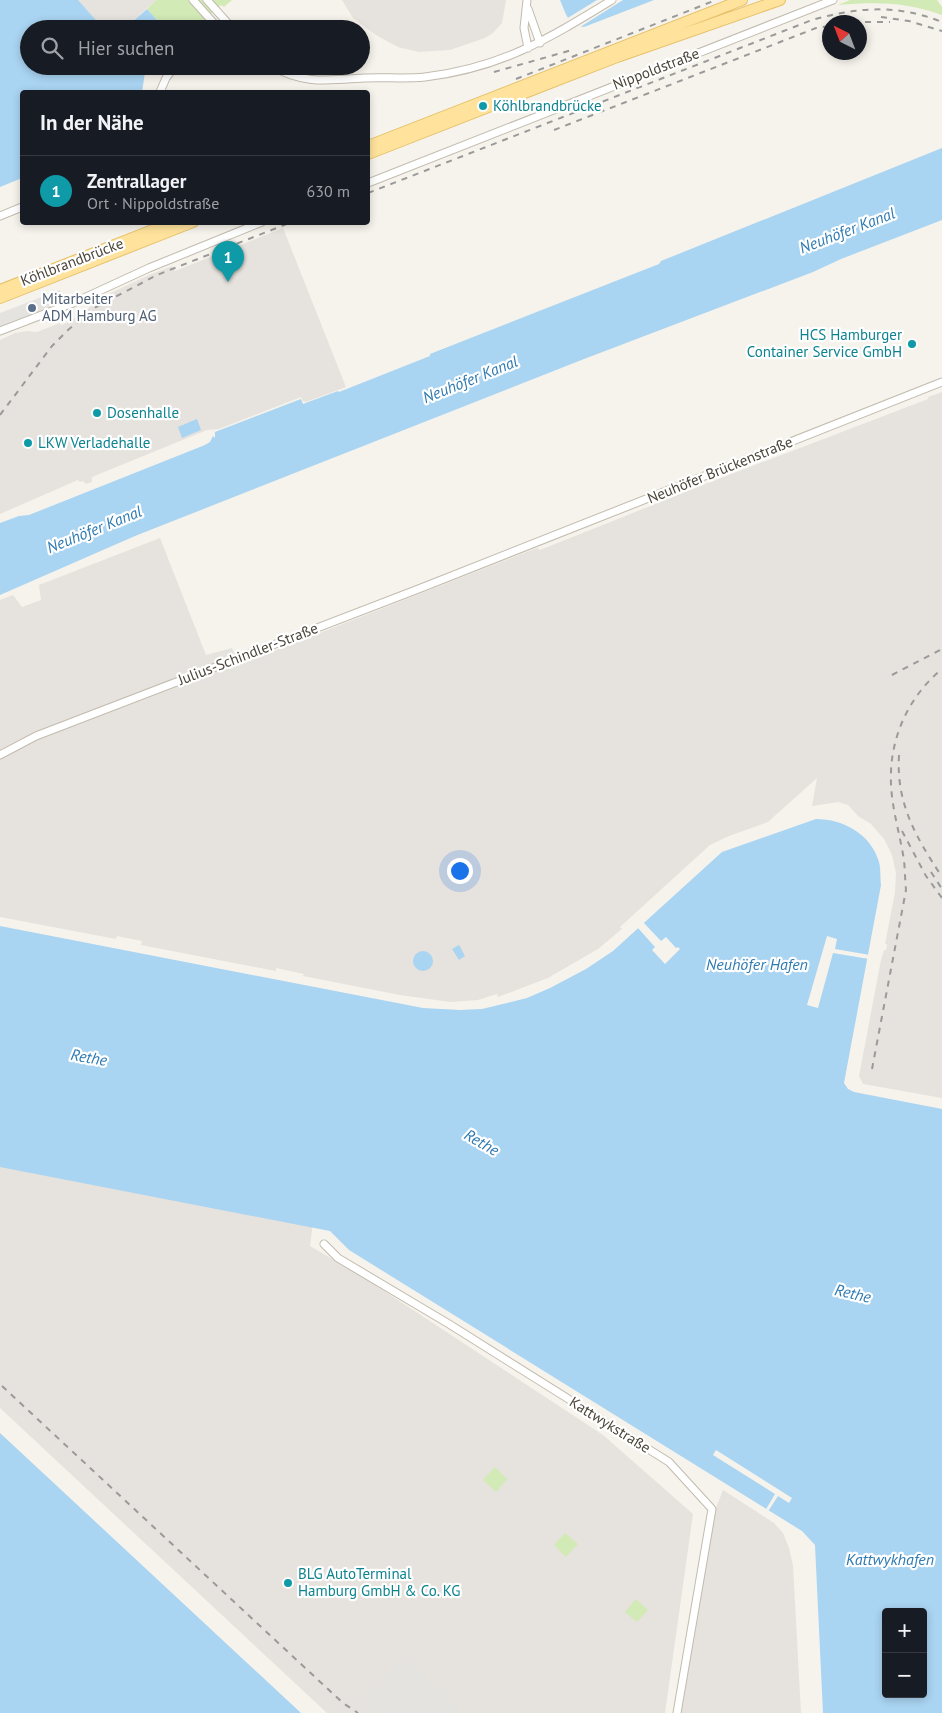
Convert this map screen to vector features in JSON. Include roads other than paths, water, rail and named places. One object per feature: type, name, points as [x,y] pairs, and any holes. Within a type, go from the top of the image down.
[{"type":"main road","points":[[370,145],[742,0]]},
{"type":"main road","points":[[370,153],[617,57],[777,0]]},
{"type":"main road","name":"Köhlbrandbrücke","points":[[0,290],[165,225]]},
{"type":"main road","name":"Köhlbrandbrücke","points":[[0,298],[185,225]]},
{"type":"street","points":[[193,0],[211,20]]},
{"type":"street","points":[[207,0],[225,20]]},
{"type":"street","points":[[291,75],[314,81],[413,78],[472,68],[495,62],[540,43],[612,0]]},
{"type":"street","name":"Nippoldstraße","points":[[370,182],[833,0]]},
{"type":"street","points":[[527,3],[540,43]]},
{"type":"street","points":[[527,3],[524,28],[528,48]]},
{"type":"street","points":[[161,90],[168,75]]},
{"type":"street","points":[[0,216],[20,208]]},
{"type":"street","points":[[0,331],[74,303],[149,268],[255,225]]},
{"type":"street","name":"Neuhöfer Brückenstraße","points":[[498,558],[942,382]]},
{"type":"street","name":"Julius-Schindler-Straße","points":[[0,756],[36,736],[498,558]]},
{"type":"street","name":"Kattwykstraße","points":[[324,1244],[338,1258],[449,1324],[669,1462],[712,1509],[677,1713]]},
{"type":"water","points":[[0,0],[78,0],[96,20],[20,20],[20,75],[145,75],[142,90],[20,90],[20,179],[0,187]]},
{"type":"water","points":[[560,0],[654,0],[584,27],[571,21]]},
{"type":"water","points":[[147,9],[157,20],[134,20]]},
{"type":"water","name":"Neuhöfer Kanal","points":[[942,148],[942,220],[135,536],[0,595],[0,523],[19,516],[29,515],[205,445],[210,442],[213,436],[215,438],[215,432],[301,399],[303,404],[339,392]]},
{"type":"water","points":[[197,419],[201,430],[182,438],[178,427]]},
{"type":"water","points":[[816,819],[836,822],[855,830],[870,843],[875,852],[879,862],[881,885],[844,1083],[848,1089],[854,1092],[942,1109],[942,1713],[823,1713],[815,1545],[802,1531],[349,1250],[330,1231],[0,1167],[0,926],[423,1008],[460,1010],[482,1009],[527,998],[586,969],[613,951],[722,852]]},
{"type":"water","points":[[459,945],[465,956],[459,960],[452,949]]},
{"type":"water","points":[[423,951],[430,954],[433,961],[430,968],[423,971],[416,968],[413,961],[416,954]]},
{"type":"water","points":[[0,1433],[301,1713],[0,1713]]},
{"type":"railway","points":[[516,79],[716,0]]},
{"type":"railway","points":[[370,192],[812,20],[845,12],[877,9],[909,12],[942,22]]},
{"type":"railway","points":[[881,17],[909,21],[942,31]]},
{"type":"railway","points":[[867,22],[890,22]]},
{"type":"railway","points":[[554,130],[822,27]]},
{"type":"railway","points":[[494,72],[572,50]]},
{"type":"railway","points":[[0,415],[52,346],[96,307],[157,275],[284,225]]},
{"type":"railway","points":[[892,675],[942,649]]},
{"type":"railway","points":[[872,1069],[906,890],[904,860],[894,812],[891,784],[893,751],[897,735],[910,706],[919,692],[942,669]]},
{"type":"railway","points":[[899,755],[899,773],[904,805],[916,834],[942,877]]},
{"type":"railway","points":[[902,831],[926,876],[942,898]]},
{"type":"railway","points":[[931,872],[942,889]]},
{"type":"railway","points":[[2,1386],[343,1703],[358,1713]]},
{"type":"place","name":"Köhlbrandbrücke","points":[[483,106]]},
{"type":"place","name":"Zentrallager","points":[[228,282]]},
{"type":"place","name":"Mitarbeiter ADM Hamburg AG","points":[[32,308]]},
{"type":"place","name":"HCS Hamburger Container Service GmbH","points":[[912,344]]},
{"type":"place","name":"Dosenhalle","points":[[97,413]]},
{"type":"place","name":"LKW Verladehalle","points":[[28,443]]},
{"type":"place","name":"BLG AutoTerminal Hamburg GmbH & Co. KG","points":[[288,1583]]},
{"type":"water label","name":"Neuhöfer Hafen","points":[[757,964]]},
{"type":"water label","name":"Rethe","points":[[89,1057]]},
{"type":"water label","name":"Rethe","points":[[482,1142]]},
{"type":"water label","name":"Rethe","points":[[853,1293]]},
{"type":"water label","name":"Kattwykhafen","points":[[890,1559]]}]
